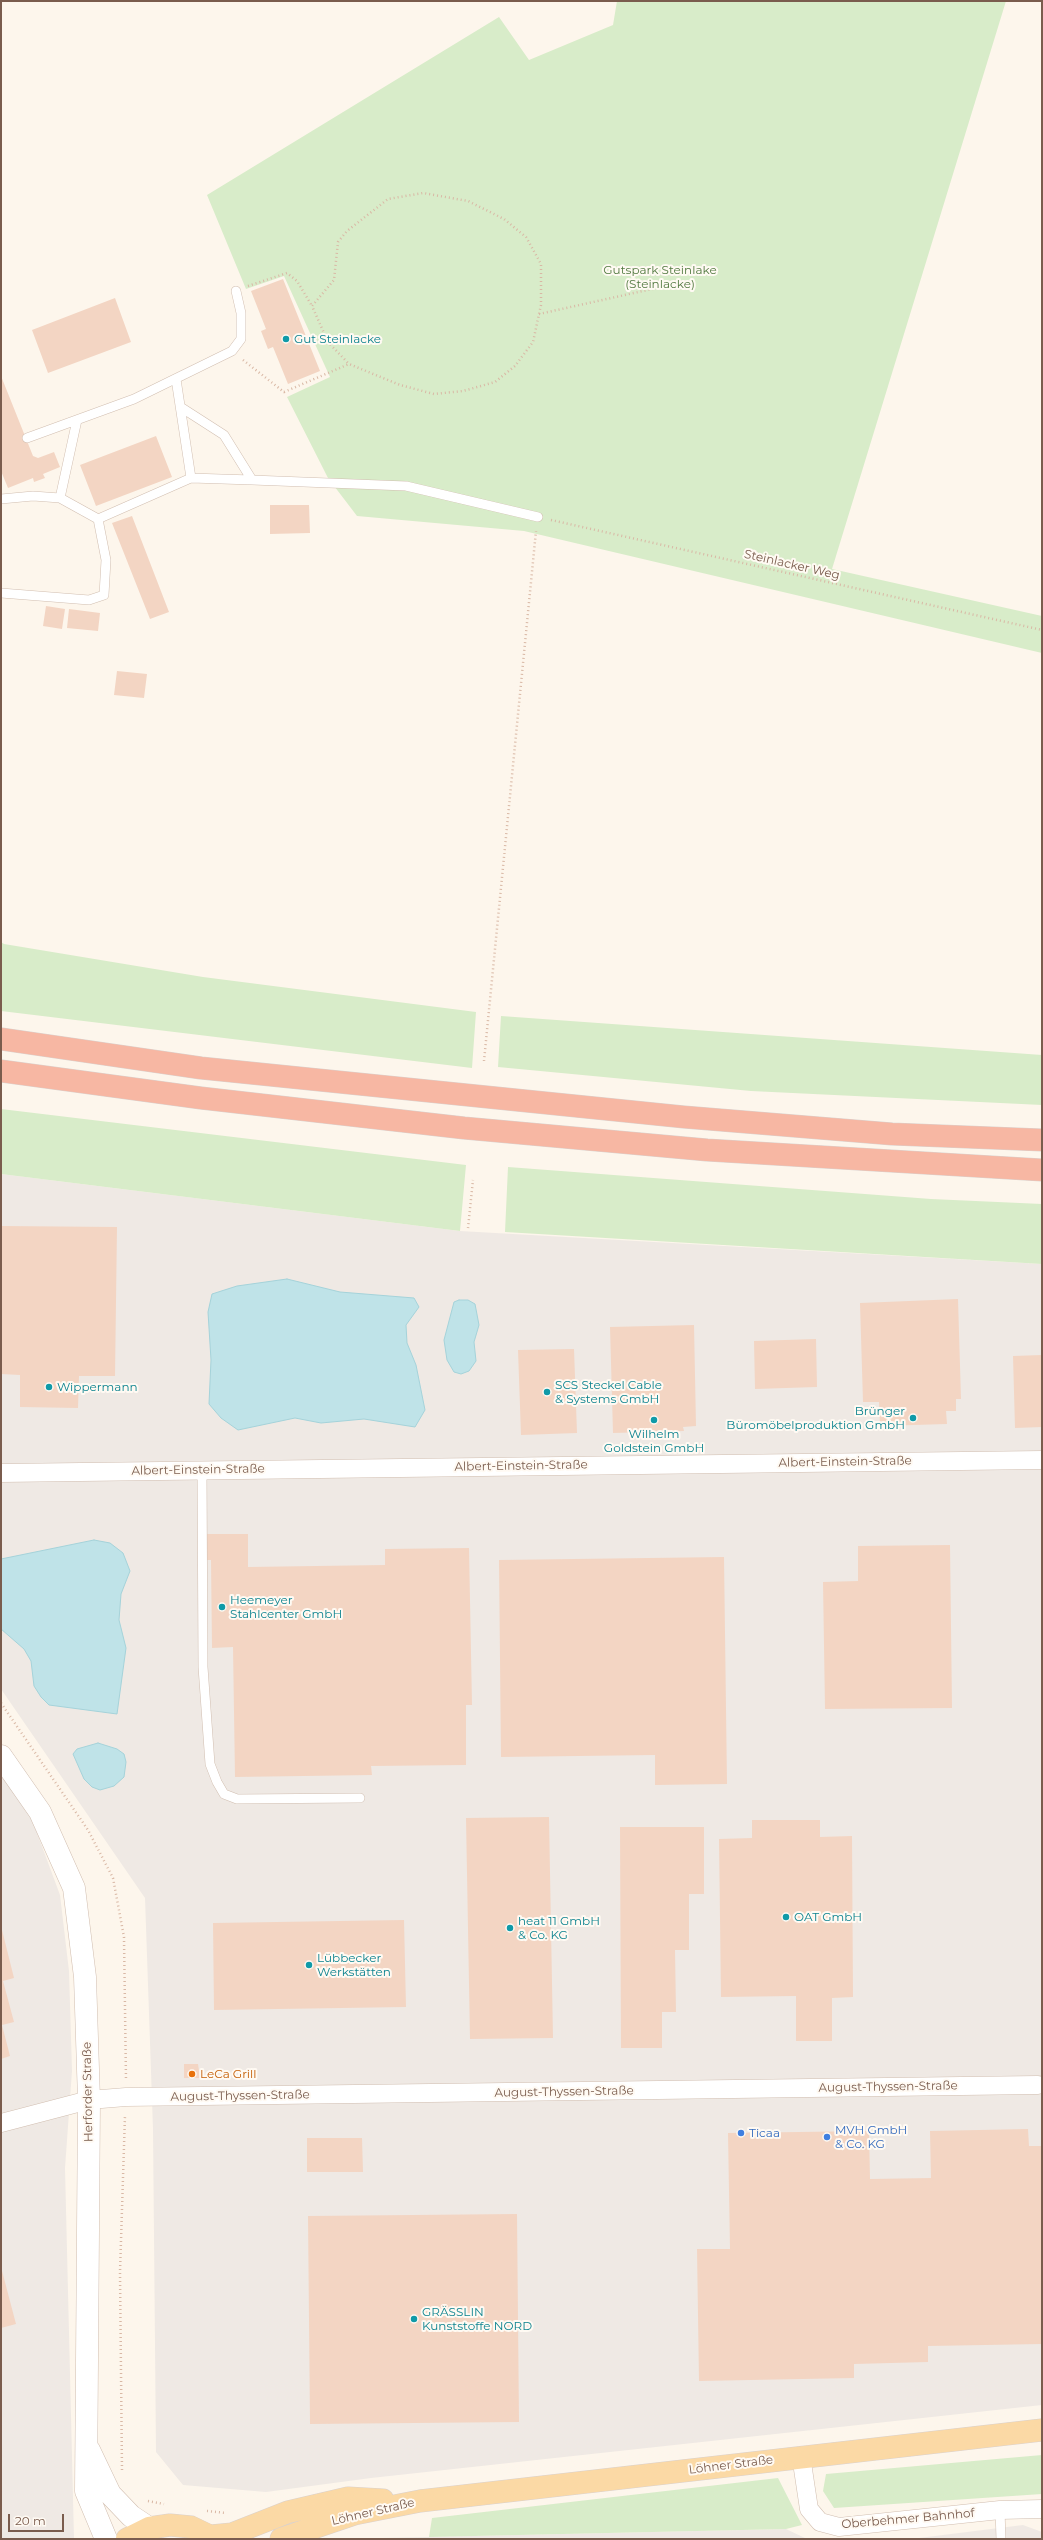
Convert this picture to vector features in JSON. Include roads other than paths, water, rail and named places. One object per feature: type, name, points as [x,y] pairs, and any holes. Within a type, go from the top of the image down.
[{"type":"highway","points":[[1,1039],[201,1068],[684,1118],[892,1134],[1042,1140]]},
{"type":"highway","points":[[1,1071],[201,1098],[464,1128],[707,1150],[1042,1170]]},
{"type":"main road","name":"Löhner Straße","points":[[281,2539],[354,2514],[420,2501],[801,2456],[1042,2430]]},
{"type":"main road","name":"Löhner Straße","points":[[213,2537],[250,2529],[288,2512],[348,2498],[420,2501]]},
{"type":"main road","points":[[128,2539],[149,2528],[170,2525],[191,2527],[213,2537]]},
{"type":"street","name":"Albert-Einstein-Straße","points":[[1,1473],[1042,1460]]},
{"type":"street","name":"Herforder Straße","points":[[1,1756],[40,1812],[74,1888],[85,1977],[89,2100],[88,2448],[86,2491],[106,2539]]},
{"type":"street","name":"August-Thyssen-Straße","points":[[1,2123],[89,2100],[126,2097],[1040,2085]]},
{"type":"street","name":"Herforder Straße","points":[[88,2448],[110,2494],[131,2516],[149,2528]]},
{"type":"street","name":"Oberbehmer Bahnhof","points":[[801,2456],[809,2509],[820,2522],[839,2527],[1000,2510],[1042,2509]]},
{"type":"lane","points":[[27,438],[134,399],[232,351],[241,340],[241,313],[236,291]]},
{"type":"lane","points":[[176,378],[182,408],[191,478]]},
{"type":"lane","points":[[182,408],[224,435],[252,480]]},
{"type":"lane","points":[[60,498],[77,420]]},
{"type":"lane","points":[[98,519],[191,478],[406,486],[538,517]]},
{"type":"lane","points":[[1,499],[33,496],[60,498],[98,519]]},
{"type":"lane","points":[[1,593],[90,600],[104,595],[106,560],[98,519]]},
{"type":"lane","points":[[202,1470],[203,1667],[210,1764],[217,1782],[224,1794],[238,1799],[360,1798]]},
{"type":"lane","points":[[1000,2510],[1001,2539]]},
{"type":"water","points":[[287,1279],[340,1292],[414,1298],[419,1307],[406,1325],[407,1343],[416,1365],[425,1410],[415,1427],[364,1419],[321,1423],[295,1418],[238,1430],[221,1418],[209,1404],[211,1360],[208,1312],[212,1294],[237,1286]]},
{"type":"water","points":[[459,1300],[468,1300],[475,1304],[479,1325],[474,1342],[476,1361],[469,1371],[461,1374],[454,1372],[447,1360],[444,1340],[454,1302]]},
{"type":"water","points":[[94,1540],[110,1543],[123,1553],[130,1571],[121,1594],[119,1620],[126,1648],[117,1714],[49,1705],[41,1697],[34,1686],[31,1661],[24,1649],[1,1629],[1,1559]]},
{"type":"water","points":[[98,1743],[117,1749],[124,1754],[126,1762],[124,1777],[114,1786],[100,1790],[92,1787],[84,1779],[73,1754],[77,1749]]},
{"type":"place","name":"Gut Steinlacke","points":[[286,339]]},
{"type":"place","name":"Wippermann","points":[[49,1387]]},
{"type":"place","name":"SCS Steckel Cable & Systems GmbH","points":[[547,1392]]},
{"type":"place","name":"Brünger Büromöbelproduktion GmbH","points":[[913,1418]]},
{"type":"place","name":"Wilhelm Goldstein GmbH","points":[[654,1420]]},
{"type":"place","name":"Heemeyer Stahlcenter GmbH","points":[[222,1607]]},
{"type":"place","name":"OAT GmbH","points":[[786,1917]]},
{"type":"place","name":"heat 11 GmbH & Co. KG","points":[[510,1928]]},
{"type":"place","name":"Lübbecker Werkstätten","points":[[309,1965]]},
{"type":"place","name":"LeCa Grill","points":[[192,2074]]},
{"type":"place","name":"Ticaa","points":[[741,2133]]},
{"type":"place","name":"MVH GmbH & Co. KG","points":[[827,2137]]},
{"type":"place","name":"GRÄSSLIN Kunststoffe NORD","points":[[414,2319]]},
{"type":"park label","name":"Gutspark Steinlake (Steinlacke)","points":[[660,277]]}]
